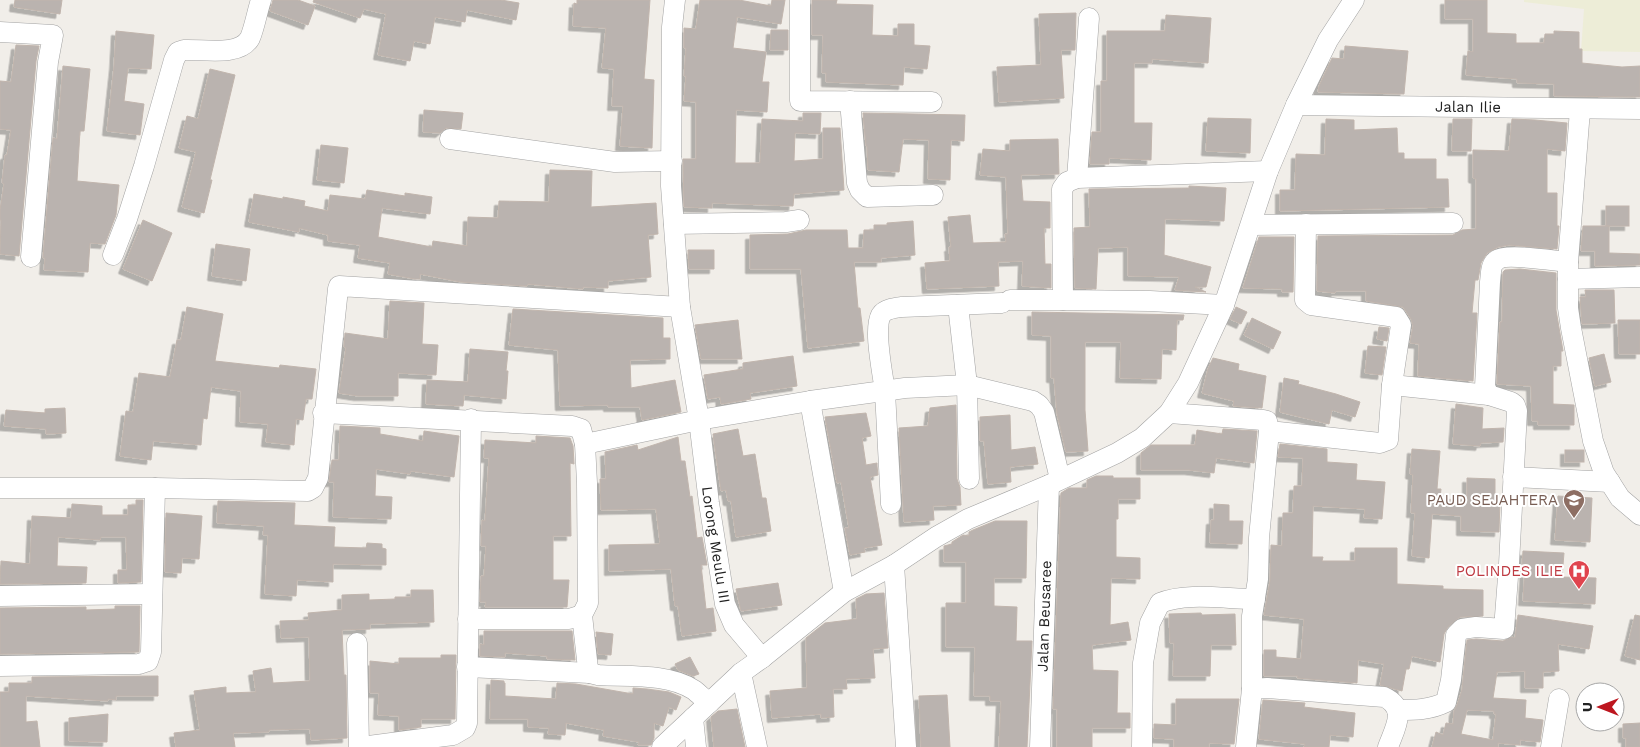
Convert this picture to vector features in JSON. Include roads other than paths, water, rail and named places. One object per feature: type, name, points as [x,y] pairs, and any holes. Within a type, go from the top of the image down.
[{"type":"street","points":[[113,255],[133,201],[171,69],[178,52],[184,50],[234,50],[243,46],[250,37],[261,0]]},
{"type":"street","name":"Lorong Meulu III","points":[[675,0],[672,27],[672,186],[680,307],[699,420],[709,503],[725,604],[734,625],[762,658]]},
{"type":"street","points":[[800,0],[800,101],[932,102]]},
{"type":"street","points":[[662,747],[741,673],[844,592],[894,565],[968,518],[1117,453],[1142,438],[1168,414],[1188,383],[1224,305],[1268,171],[1296,105],[1328,40],[1354,0]]},
{"type":"street","points":[[1077,178],[1089,18]]},
{"type":"street","points":[[0,32],[53,35],[48,62],[31,257]]},
{"type":"street","points":[[850,101],[857,183],[860,190],[867,197],[933,196]]},
{"type":"street","name":"Jalan Ilie","points":[[1296,105],[1580,110],[1640,109]]},
{"type":"street","points":[[1580,110],[1568,271],[1568,308],[1593,442],[1604,473],[1620,498],[1640,516]]},
{"type":"street","points":[[450,139],[615,162],[672,161]]},
{"type":"street","points":[[1063,300],[1062,189],[1067,182],[1077,178],[1268,171]]},
{"type":"street","points":[[674,224],[786,222],[799,220]]},
{"type":"street","points":[[1251,224],[1453,223]]},
{"type":"street","points":[[1269,431],[1380,443],[1388,440],[1392,385],[1401,325],[1396,317],[1311,305],[1304,300],[1306,224]]},
{"type":"street","points":[[1489,395],[1486,387],[1486,368],[1490,282],[1492,265],[1495,261],[1502,258],[1516,257],[1568,271],[1640,277]]},
{"type":"street","points":[[0,488],[155,488],[308,491],[313,488],[318,478],[323,414],[339,286],[680,307]]},
{"type":"street","points":[[891,504],[884,391],[878,338],[878,325],[882,314],[888,310],[902,307],[1063,300],[1150,301],[1224,305]]},
{"type":"street","points":[[958,305],[967,385],[969,479]]},
{"type":"street","points":[[585,444],[699,420],[810,401],[884,391],[967,385]]},
{"type":"street","name":"Jalan Beusaree","points":[[967,385],[1033,401],[1044,412],[1054,482],[1040,747]]},
{"type":"street","points":[[1392,385],[1489,395],[1511,402],[1515,405],[1517,411],[1504,629],[1462,628],[1456,635],[1451,680],[1446,702],[1436,707],[1421,710],[1397,710]]},
{"type":"street","points":[[810,401],[844,592]]},
{"type":"street","points":[[323,414],[471,420],[572,426],[581,429],[585,444],[588,603],[582,615],[590,673]]},
{"type":"street","points":[[1168,414],[1267,420],[1268,423],[1269,431],[1259,538],[1258,578],[1251,634],[1252,689],[1246,747]]},
{"type":"street","points":[[357,643],[360,747],[453,736],[461,739],[467,723],[471,420]]},
{"type":"street","points":[[1513,477],[1610,482]]},
{"type":"street","points":[[0,666],[138,664],[148,661],[151,652],[155,488]]},
{"type":"street","points":[[894,565],[906,747]]},
{"type":"street","points":[[0,596],[152,594]]},
{"type":"street","points":[[1142,747],[1143,663],[1150,623],[1160,603],[1169,599],[1192,598],[1255,600]]},
{"type":"street","points":[[468,619],[569,619],[582,615]]},
{"type":"street","points":[[468,667],[654,678],[674,682],[694,690],[709,704]]},
{"type":"street","points":[[741,673],[757,747]]},
{"type":"street","points":[[1252,689],[1267,688],[1384,698],[1392,701],[1397,710],[1398,718],[1388,747]]},
{"type":"street","points":[[1551,747],[1559,699]]},
{"type":"street","points":[[693,718],[696,747]]},
{"type":"place","name":"PAUD SEJAHTERA","points":[[1574,519]]},
{"type":"place","name":"POLINDES ILIE","points":[[1579,590]]}]
